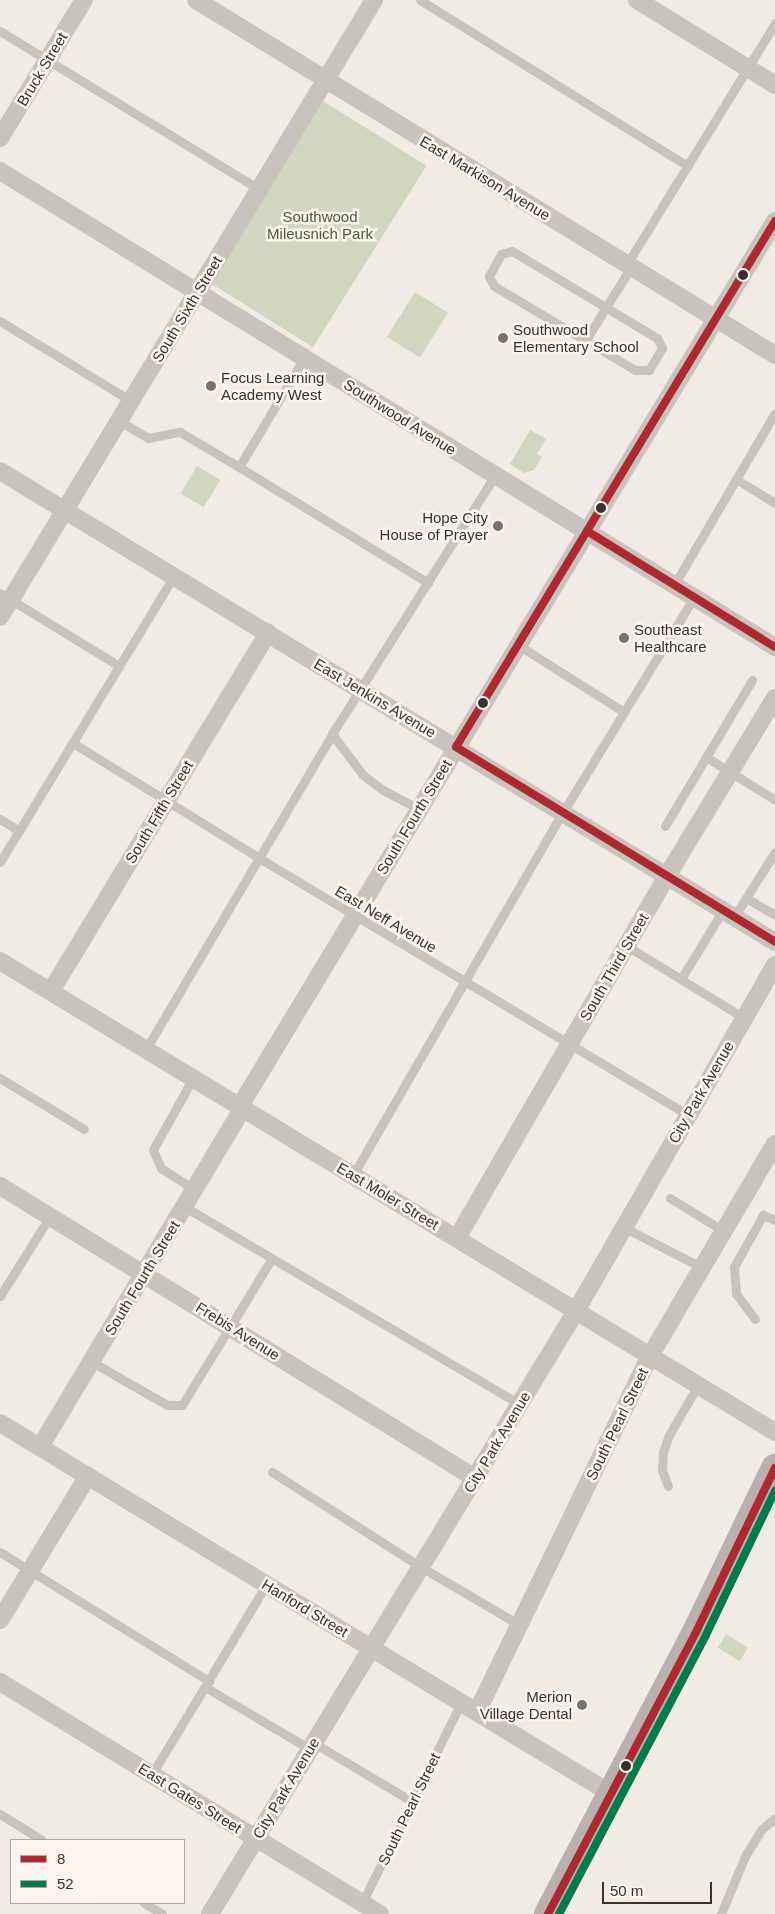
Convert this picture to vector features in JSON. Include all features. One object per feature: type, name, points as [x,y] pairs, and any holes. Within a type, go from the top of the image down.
[{"type":"main road","points":[[556,1912],[610,1793],[697,1630],[775,1468]]},
{"type":"street","name":"Bruck Street","points":[[0,138],[84,0]]},
{"type":"street","name":"East Markison Avenue","points":[[196,0],[775,355]]},
{"type":"street","name":"South Sixth Street","points":[[0,617],[5,596],[65,510],[374,0]]},
{"type":"street","points":[[637,0],[775,85]]},
{"type":"street","name":"Southwood Avenue","points":[[0,171],[775,647]]},
{"type":"street","name":"South Fourth Street","points":[[40,1447],[185,1207],[354,916],[775,221]]},
{"type":"street","name":"East Jenkins Avenue","points":[[0,471],[775,942]]},
{"type":"street","name":"South Fifth Street","points":[[51,992],[268,633]]},
{"type":"street","name":"South Third Street","points":[[457,1238],[667,876],[775,698]]},
{"type":"street","name":"East Moler Street","points":[[0,961],[775,1432]]},
{"type":"street","name":"City Park Avenue","points":[[210,1914],[576,1311],[775,965]]},
{"type":"street","name":"South Pearl Street","points":[[477,1712],[650,1356],[725,1232],[775,1144]]},
{"type":"street","name":"Frebis Avenue","points":[[0,1186],[475,1478]]},
{"type":"street","name":"Hanford Street","points":[[0,1423],[610,1793]]},
{"type":"street","points":[[0,1620],[88,1476]]},
{"type":"street","name":"East Gates Street","points":[[0,1682],[255,1839],[359,1909],[380,1914]]},
{"type":"lane","points":[[420,0],[688,166]]},
{"type":"lane","points":[[585,341],[775,23]]},
{"type":"lane","points":[[0,31],[259,189]]},
{"type":"lane","points":[[512,250],[606,307],[657,338],[662,348],[649,370],[634,370],[494,286],[489,276],[501,254],[512,250]]},
{"type":"lane","points":[[0,321],[131,401]]},
{"type":"lane","points":[[240,467],[304,358]]},
{"type":"lane","points":[[674,585],[775,414]]},
{"type":"lane","points":[[119,421],[148,438],[180,432],[428,583]]},
{"type":"lane","points":[[146,1049],[332,734],[362,690],[495,475]]},
{"type":"lane","points":[[736,479],[775,503]]},
{"type":"lane","points":[[0,862],[174,576]]},
{"type":"lane","points":[[5,596],[119,666]]},
{"type":"lane","points":[[353,1175],[563,812],[694,597]]},
{"type":"lane","points":[[518,645],[624,712]]},
{"type":"lane","points":[[665,826],[752,680]]},
{"type":"lane","points":[[332,734],[363,775],[383,790],[419,809]]},
{"type":"lane","name":"East Neff Avenue","points":[[72,743],[354,916],[688,1115]]},
{"type":"lane","points":[[706,757],[775,800]]},
{"type":"lane","points":[[0,819],[19,831]]},
{"type":"lane","points":[[680,979],[729,914],[746,898],[775,852]]},
{"type":"lane","points":[[746,898],[775,915]]},
{"type":"lane","points":[[627,946],[744,1018]]},
{"type":"lane","points":[[0,1078],[84,1129]]},
{"type":"lane","points":[[193,1078],[153,1150],[161,1168],[195,1190]]},
{"type":"lane","points":[[670,1198],[725,1232]]},
{"type":"lane","points":[[185,1207],[520,1404]]},
{"type":"lane","points":[[754,1319],[736,1294],[734,1267],[764,1215],[775,1220]]},
{"type":"lane","points":[[0,1296],[50,1216]]},
{"type":"lane","points":[[624,1227],[703,1268]]},
{"type":"lane","points":[[92,1362],[168,1405],[182,1405],[272,1258]]},
{"type":"lane","points":[[668,1486],[662,1470],[663,1452],[669,1435],[698,1385]]},
{"type":"lane","points":[[272,1472],[421,1567],[520,1625]]},
{"type":"lane","points":[[0,1552],[207,1684],[312,1746],[413,1802]]},
{"type":"lane","points":[[152,1774],[266,1585]]},
{"type":"lane","name":"South Pearl Street","points":[[359,1909],[461,1703]]},
{"type":"lane","points":[[0,1814],[40,1839]]},
{"type":"lane","points":[[721,1914],[745,1856],[761,1830],[775,1818]]},
{"type":"lane","points":[[146,1904],[162,1914]]},
{"type":"green space","name":"Southwood Mileusnich Park","points":[[323,101],[426,166],[313,347],[210,282]]},
{"type":"green space","points":[[415,292],[448,313],[420,358],[387,337]]},
{"type":"green space","points":[[530,430],[546,439],[537,454],[542,457],[534,470],[524,473],[510,464]]},
{"type":"green space","points":[[197,466],[220,480],[204,507],[181,493]]},
{"type":"green space","points":[[726,1634],[748,1648],[740,1661],[718,1648]]},
{"type":"transit line","name":"8","points":[[775,221],[456,747],[775,942]]},
{"type":"transit line","name":"8","points":[[587,531],[775,647]]},
{"type":"transit line","name":"8","points":[[548,1914],[697,1630],[775,1468]]},
{"type":"transit line","name":"52","points":[[559,1914],[706,1635],[775,1491]]},
{"type":"place","name":"Southwood Elementary School","points":[[503,338]]},
{"type":"place","name":"Focus Learning Academy West","points":[[211,386]]},
{"type":"place","name":"Hope City House of Prayer","points":[[498,526]]},
{"type":"place","name":"Southeast Healthcare","points":[[624,638]]},
{"type":"place","name":"Merion Village Dental","points":[[582,1705]]}]
